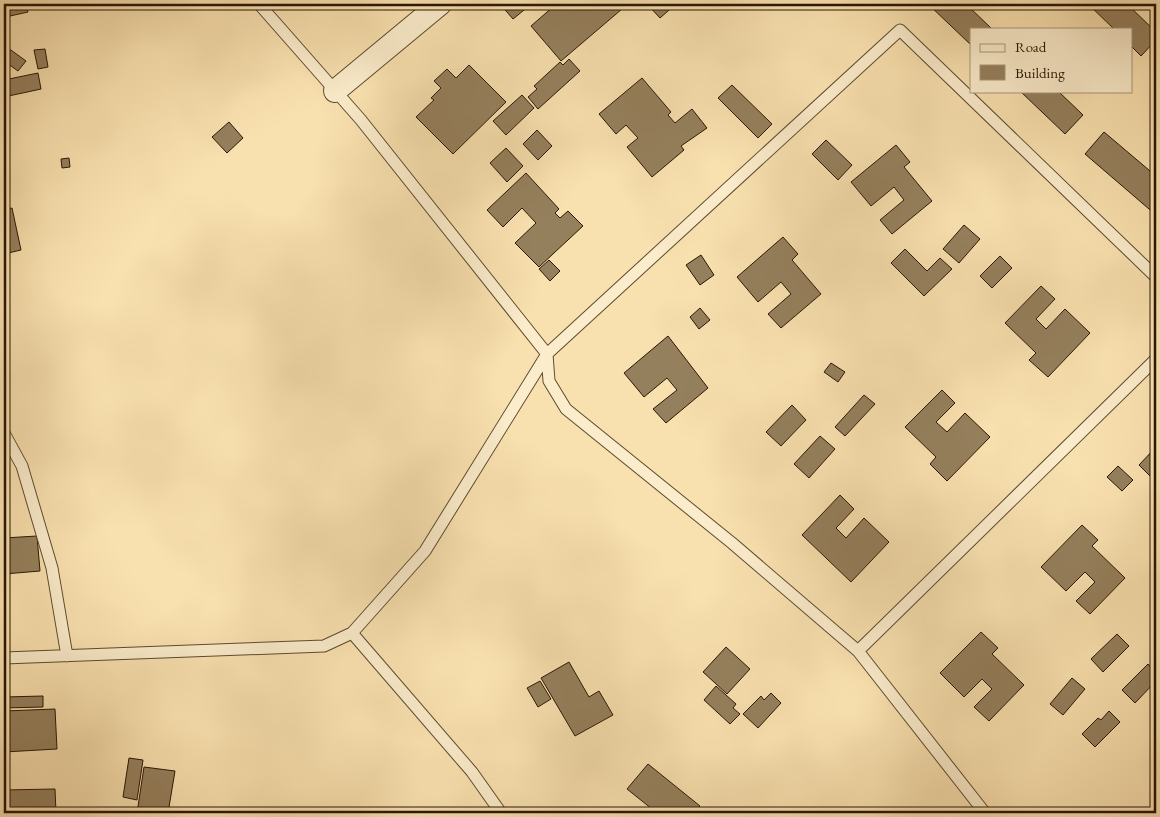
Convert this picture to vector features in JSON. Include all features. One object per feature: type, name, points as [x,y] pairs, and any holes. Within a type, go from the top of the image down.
[{"type":"street","points":[[335,91],[440,4]]},
{"type":"lane","points":[[259,4],[335,91],[547,354],[549,380],[566,409],[732,543],[858,651],[986,813]]},
{"type":"lane","points":[[4,658],[324,646],[352,633],[425,551],[547,354],[900,30],[1156,277]]},
{"type":"lane","points":[[858,651],[1156,359]]},
{"type":"lane","points":[[4,433],[22,466],[52,568],[67,656]]},
{"type":"lane","points":[[352,633],[472,772],[501,813]]},
{"type":"building","points":[[7,4],[26,4],[28,12],[10,16]]},
{"type":"building","points":[[500,4],[527,4],[529,6],[513,19]]},
{"type":"building","points":[[552,4],[618,4],[622,9],[561,61],[531,26],[554,6]]},
{"type":"building","points":[[647,4],[676,4],[660,18]]},
{"type":"building","points":[[928,4],[966,4],[991,28],[970,28],[970,44]]},
{"type":"building","points":[[1088,4],[1127,4],[1156,32],[1156,40],[1141,56],[1132,47],[1132,28],[1113,28]]},
{"type":"building","points":[[4,45],[26,61],[18,71],[4,61]]},
{"type":"building","points":[[45,49],[48,67],[38,69],[34,50]]},
{"type":"building","points":[[569,59],[580,71],[538,109],[528,97],[537,89],[534,86],[560,62],[563,65]]},
{"type":"building","points":[[469,65],[506,102],[453,154],[416,117],[434,100],[431,98],[441,88],[434,81],[447,69],[456,78]]},
{"type":"building","points":[[38,73],[41,89],[4,97],[4,80]]},
{"type":"building","points":[[642,78],[671,112],[668,115],[675,123],[692,109],[707,128],[681,146],[684,150],[652,177],[627,147],[638,138],[626,125],[616,134],[599,114]]},
{"type":"building","points":[[732,85],[772,124],[758,138],[718,98]]},
{"type":"building","points":[[1021,92],[1059,92],[1083,115],[1065,134]]},
{"type":"building","points":[[522,95],[534,108],[506,135],[493,121]]},
{"type":"building","points":[[229,122],[243,138],[227,153],[212,137]]},
{"type":"building","points":[[537,130],[552,146],[538,160],[523,144]]},
{"type":"building","points":[[1104,132],[1156,176],[1156,215],[1085,154]]},
{"type":"building","points":[[826,140],[852,165],[838,180],[812,154]]},
{"type":"building","points":[[896,145],[910,162],[904,167],[932,201],[892,234],[880,220],[904,200],[894,187],[871,206],[851,182]]},
{"type":"building","points":[[506,148],[523,166],[507,182],[490,163]]},
{"type":"building","points":[[69,158],[70,167],[62,168],[61,159]]},
{"type":"building","points":[[526,173],[559,209],[555,213],[560,218],[568,211],[583,226],[539,267],[515,243],[536,223],[522,208],[503,227],[487,210]]},
{"type":"building","points":[[12,208],[21,250],[4,254],[4,210]]},
{"type":"building","points":[[964,225],[980,239],[959,263],[943,249]]},
{"type":"building","points":[[783,237],[798,254],[792,260],[821,294],[781,328],[768,314],[791,294],[781,282],[758,302],[737,277]]},
{"type":"building","points":[[905,249],[927,271],[940,258],[952,269],[924,296],[891,263]]},
{"type":"building","points":[[701,255],[714,275],[700,285],[686,265]]},
{"type":"building","points":[[1000,256],[1012,268],[992,288],[980,276]]},
{"type":"building","points":[[549,260],[560,271],[550,281],[539,269]]},
{"type":"building","points":[[1041,286],[1055,299],[1036,319],[1046,329],[1065,309],[1090,333],[1048,377],[1029,360],[1036,353],[1005,323]]},
{"type":"building","points":[[700,308],[710,320],[699,329],[690,317]]},
{"type":"building","points":[[668,336],[708,388],[666,423],[653,409],[677,390],[667,378],[644,397],[624,373]]},
{"type":"building","points":[[831,363],[845,372],[838,382],[824,372]]},
{"type":"building","points":[[942,390],[955,403],[936,422],[947,432],[965,413],[990,437],[947,481],[930,464],[936,457],[905,427]]},
{"type":"building","points":[[864,395],[875,404],[845,436],[835,427]]},
{"type":"building","points":[[792,405],[806,420],[781,446],[766,432]]},
{"type":"building","points":[[820,436],[835,449],[809,478],[794,464]]},
{"type":"building","points":[[1156,447],[1156,482],[1139,465]]},
{"type":"building","points":[[1118,466],[1133,480],[1122,491],[1107,477]]},
{"type":"building","points":[[840,495],[854,509],[836,528],[846,538],[864,518],[889,542],[851,582],[802,535]]},
{"type":"building","points":[[1082,525],[1098,540],[1092,546],[1125,578],[1090,614],[1076,601],[1095,582],[1085,572],[1066,591],[1041,567]]},
{"type":"building","points":[[37,536],[40,571],[4,574],[4,538]]},
{"type":"building","points":[[981,632],[998,648],[992,654],[1024,685],[989,721],[974,707],[992,689],[982,679],[964,697],[940,673]]},
{"type":"building","points":[[1117,634],[1129,646],[1103,672],[1091,659]]},
{"type":"building","points":[[726,647],[750,669],[727,694],[703,672]]},
{"type":"building","points":[[569,662],[589,697],[599,691],[613,715],[575,736],[541,678]]},
{"type":"building","points":[[1148,664],[1156,673],[1156,681],[1135,703],[1122,690]]},
{"type":"building","points":[[1072,678],[1085,689],[1063,715],[1050,704]]},
{"type":"building","points":[[540,681],[551,699],[538,707],[527,688]]},
{"type":"building","points":[[716,686],[736,704],[733,708],[740,714],[730,724],[704,700]]},
{"type":"building","points":[[771,693],[781,703],[758,728],[743,714],[761,696],[764,700]]},
{"type":"building","points":[[43,696],[43,707],[4,708],[4,697]]},
{"type":"building","points":[[55,709],[57,749],[4,752],[4,711]]},
{"type":"building","points":[[1109,711],[1120,722],[1095,747],[1082,734],[1098,718],[1101,720]]},
{"type":"building","points":[[129,758],[143,760],[137,800],[123,797]]},
{"type":"building","points":[[648,764],[700,806],[694,813],[657,813],[627,789]]},
{"type":"building","points":[[144,767],[175,771],[168,813],[137,813]]},
{"type":"building","points":[[55,789],[56,813],[4,813],[4,790]]}]
